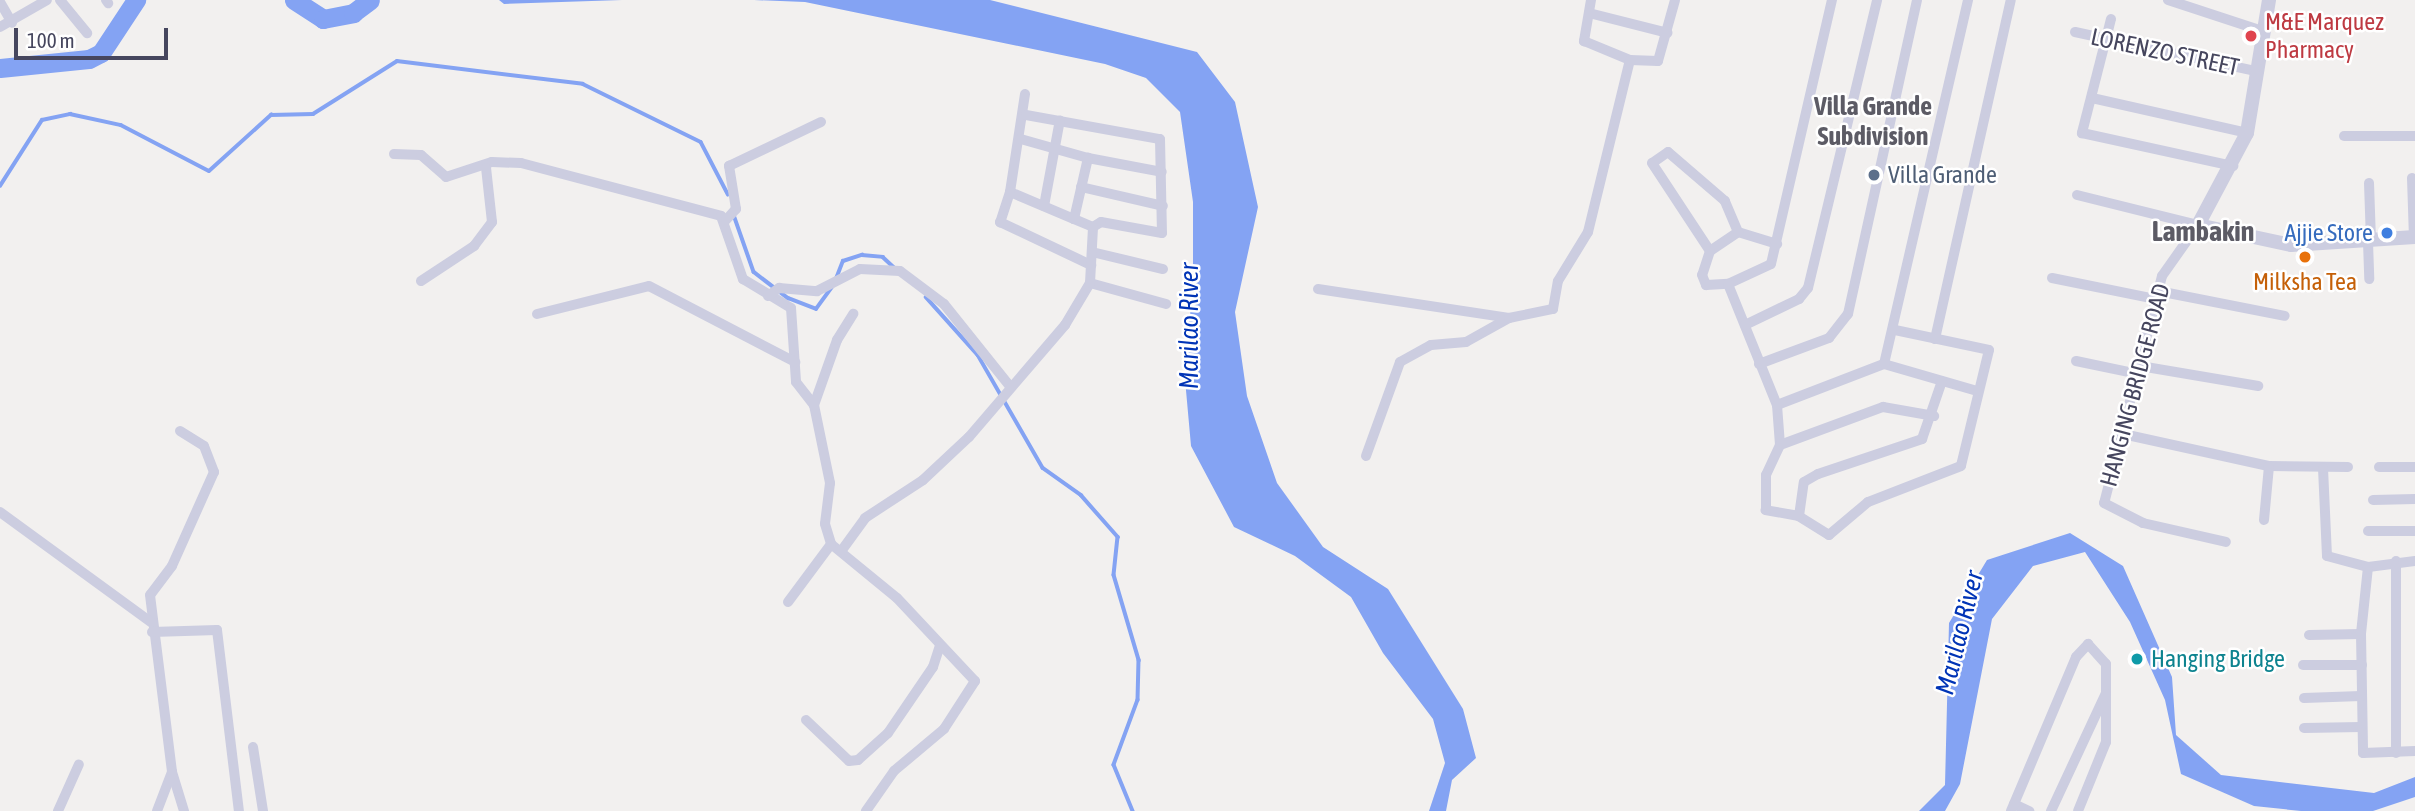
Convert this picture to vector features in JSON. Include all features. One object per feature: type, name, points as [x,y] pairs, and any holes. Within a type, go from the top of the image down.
[{"type":"street","points":[[0,27],[12,23],[47,0]]},
{"type":"street","points":[[60,0],[87,33]]},
{"type":"street","points":[[1591,0],[1584,41],[1630,61],[1658,61],[1668,33],[1675,0]]},
{"type":"street","points":[[1738,232],[1710,251],[1703,281],[1728,284],[1765,268],[1777,244],[1832,0]]},
{"type":"street","points":[[1745,325],[1799,299],[1808,288],[1877,0]]},
{"type":"street","points":[[1759,364],[1829,338],[1848,314],[1917,0]]},
{"type":"street","points":[[1884,364],[1895,330],[1968,0]]},
{"type":"street","points":[[2168,0],[2260,30]]},
{"type":"street","name":"HANGING BRIDGE ROAD","points":[[2226,542],[2143,523],[2105,503],[2156,295],[2168,265],[2198,225],[2233,166],[2247,133],[2260,30],[2269,0]]},
{"type":"street","points":[[1936,339],[2007,1]]},
{"type":"street","points":[[0,2],[12,23]]},
{"type":"street","points":[[1588,13],[1668,33]]},
{"type":"street","points":[[2111,19],[2082,133],[2233,166]]},
{"type":"street","name":"LORENZO STREET","points":[[2075,32],[2255,71]]},
{"type":"street","points":[[1366,456],[1400,362],[1431,345],[1466,342],[1510,318],[1553,309],[1558,281],[1588,232],[1630,61]]},
{"type":"street","points":[[1025,94],[1026,115],[1010,192],[997,220],[1091,265]]},
{"type":"street","points":[[2092,98],[2247,133]]},
{"type":"street","points":[[1026,115],[1160,139],[1163,206],[1159,235],[1101,222],[1093,228]]},
{"type":"street","points":[[1044,205],[1060,120]]},
{"type":"street","points":[[726,220],[736,209],[729,166],[821,122]]},
{"type":"street","points":[[2344,136],[2415,136]]},
{"type":"street","points":[[1021,139],[1088,158],[1162,172]]},
{"type":"street","points":[[1710,251],[1652,163],[1668,152],[1690,178],[1725,201],[1738,232]]},
{"type":"street","points":[[394,154],[421,155],[446,177],[486,168],[492,162],[521,163],[726,220]]},
{"type":"street","points":[[1074,219],[1088,158]]},
{"type":"street","points":[[421,281],[474,246],[492,222],[486,168]]},
{"type":"street","points":[[1670,188],[1690,178]]},
{"type":"street","points":[[2077,195],[2291,245],[2370,242],[2415,237],[2412,178]]},
{"type":"street","points":[[2369,183],[2369,279]]},
{"type":"street","points":[[1081,187],[1163,206]]},
{"type":"street","points":[[1010,192],[1093,228]]},
{"type":"street","points":[[726,220],[743,279],[796,315],[794,362],[800,394],[814,405]]},
{"type":"street","points":[[842,550],[865,518],[923,480],[969,437],[1004,390],[1065,325],[1090,283],[1093,228]]},
{"type":"street","points":[[1738,232],[1777,244]]},
{"type":"street","points":[[1092,252],[1163,269]]},
{"type":"street","points":[[768,296],[779,288],[817,291],[860,269],[900,271],[944,304],[1004,390]]},
{"type":"street","points":[[2052,278],[2284,316]]},
{"type":"street","points":[[1090,283],[1166,304]]},
{"type":"street","points":[[1728,284],[1777,405],[1780,445],[1766,475],[1764,505],[1772,512],[1799,516],[1829,535],[1868,502],[1957,471],[1989,350],[1895,330]]},
{"type":"street","points":[[537,314],[649,286],[794,362]]},
{"type":"street","points":[[1318,289],[1510,318]]},
{"type":"street","points":[[853,314],[836,340],[814,405],[830,483],[825,524],[831,544],[842,550],[974,676],[973,688],[944,729],[894,771],[866,811]]},
{"type":"street","points":[[2076,361],[2258,386]]},
{"type":"street","points":[[1777,405],[1884,364],[1977,391]]},
{"type":"street","points":[[1799,516],[1804,482],[1916,443],[1934,416],[1942,381]]},
{"type":"street","points":[[1780,445],[1883,407],[1934,416]]},
{"type":"street","points":[[180,431],[204,446],[214,472],[172,566],[152,589],[151,627],[172,772],[184,811]]},
{"type":"street","points":[[2123,434],[2269,466],[2348,467]]},
{"type":"street","points":[[2264,520],[2269,466]]},
{"type":"street","points":[[2379,467],[2415,467]]},
{"type":"street","points":[[2323,468],[2327,556],[2368,566],[2415,561]]},
{"type":"street","points":[[2373,500],[2415,499]]},
{"type":"street","points":[[0,512],[151,627],[217,630],[239,811]]},
{"type":"street","points":[[2368,531],[2415,531]]},
{"type":"street","points":[[788,603],[831,544]]},
{"type":"street","points":[[2396,561],[2396,753]]},
{"type":"street","points":[[2368,566],[2361,634],[2361,727],[2365,755],[2415,751]]},
{"type":"street","points":[[2309,635],[2361,634]]},
{"type":"street","points":[[2029,811],[2012,808],[2084,645],[2095,646],[2106,664],[2106,742],[2078,811]]},
{"type":"street","points":[[806,720],[849,761],[858,760],[888,733],[933,667],[940,646]]},
{"type":"street","points":[[2303,665],[2362,665]]},
{"type":"street","points":[[2051,811],[2106,693]]},
{"type":"street","points":[[2304,698],[2361,696]]},
{"type":"street","points":[[2304,727],[2361,727]]},
{"type":"street","points":[[253,747],[263,811]]},
{"type":"street","points":[[58,811],[79,764]]},
{"type":"street","points":[[157,811],[172,772]]},
{"type":"water","points":[[499,0],[622,0],[504,4]]},
{"type":"water","name":"Marilao River","points":[[754,0],[990,0],[1197,52],[1235,102],[1258,207],[1235,312],[1247,396],[1277,483],[1323,547],[1388,589],[1463,709],[1476,758],[1452,780],[1446,811],[1429,811],[1445,763],[1433,719],[1383,653],[1351,597],[1295,556],[1234,527],[1191,446],[1183,357],[1193,296],[1193,202],[1180,112],[1146,78],[1105,64],[805,2]]},
{"type":"water","name":"Marilao River","points":[[2070,533],[2123,566],[2172,677],[2176,735],[2221,775],[2374,793],[2415,777],[2415,797],[2373,811],[2301,811],[2254,806],[2181,774],[2165,700],[2130,622],[2085,552],[2033,566],[1992,619],[1960,784],[1945,811],[1919,811],[1945,785],[1949,623],[1987,560]]},
{"type":"waterway","points":[[0,68],[89,59],[101,53],[136,0]]},
{"type":"waterway","points":[[294,0],[323,19],[353,13],[370,0]]},
{"type":"waterway","points":[[0,186],[42,120],[70,114],[121,125],[209,171],[271,115],[313,114],[397,61],[583,84],[701,142],[728,194]]},
{"type":"waterway","points":[[734,215],[754,272],[788,298],[816,309],[833,286]]},
{"type":"waterway","points":[[836,279],[843,261],[862,255],[883,257],[895,268]]},
{"type":"waterway","points":[[926,297],[978,355],[1043,468],[1081,495],[1118,537],[1114,575],[1139,660],[1138,700],[1114,765],[1133,811]]},
{"type":"place","name":"M&E Marquez Pharmacy","points":[[2251,36]]},
{"type":"place","name":"Villa Grande","points":[[1874,175]]},
{"type":"place","name":"Ajjie Store","points":[[2387,233]]},
{"type":"place","name":"Milksha Tea","points":[[2305,257]]},
{"type":"place","name":"Hanging Bridge","points":[[2137,659]]},
{"type":"district","name":"Villa Grande Subdivision","points":[[1873,122]]},
{"type":"district","name":"Lambakin","points":[[2203,231]]}]
